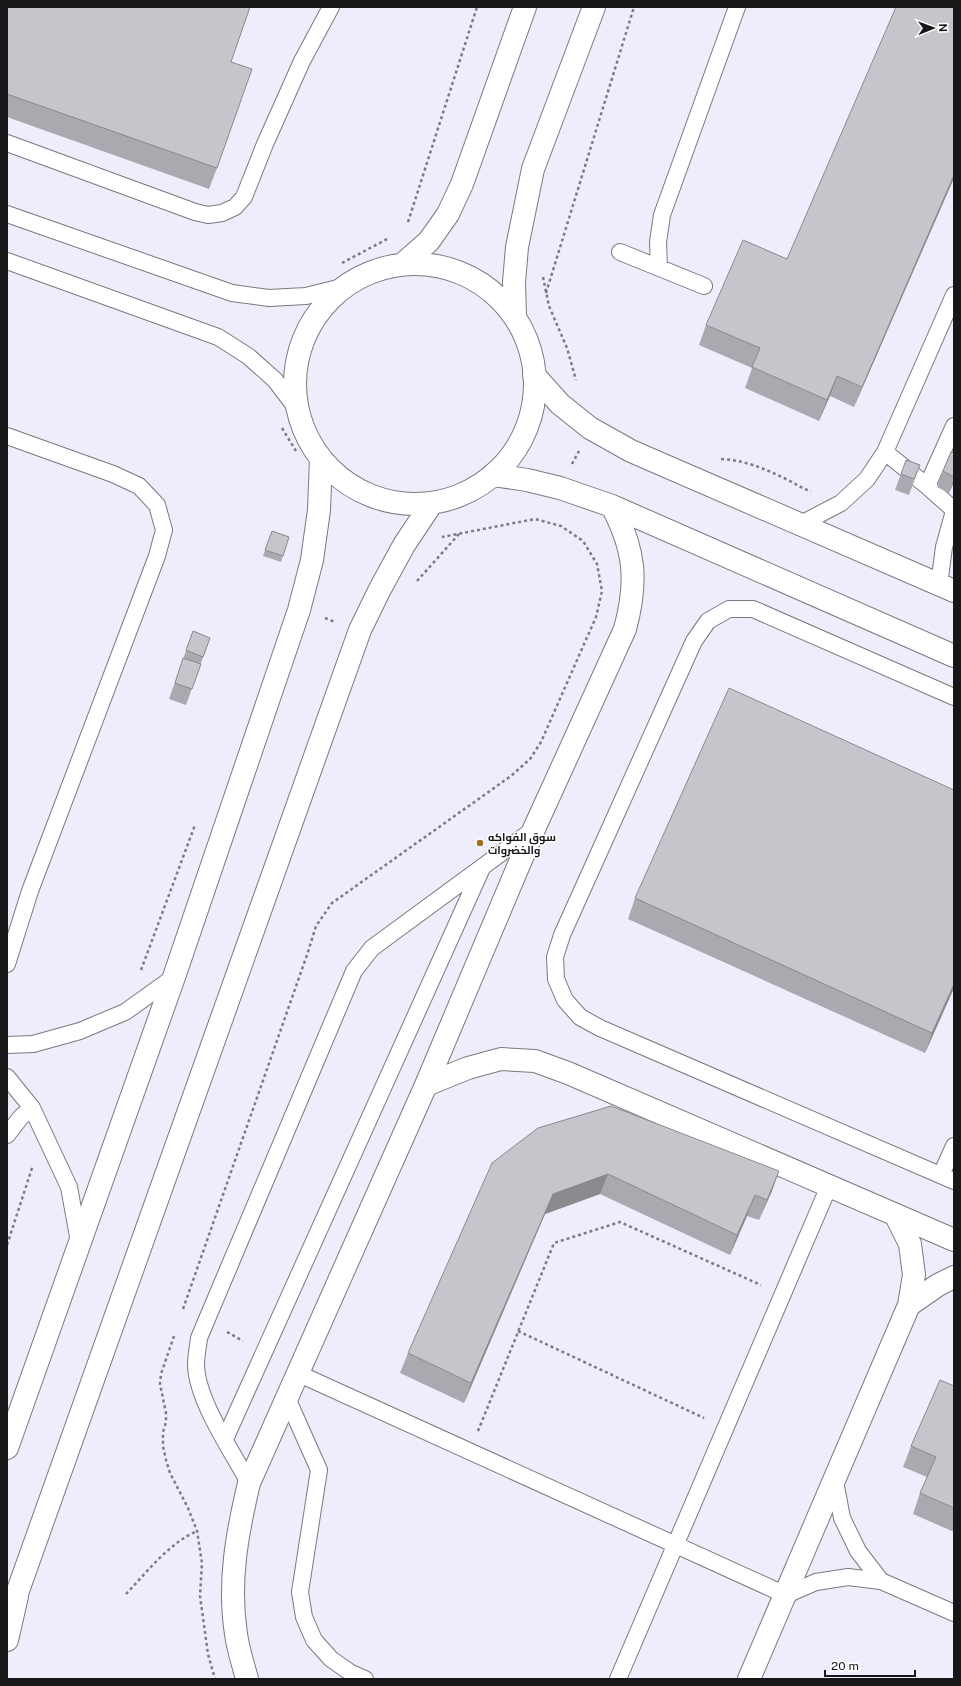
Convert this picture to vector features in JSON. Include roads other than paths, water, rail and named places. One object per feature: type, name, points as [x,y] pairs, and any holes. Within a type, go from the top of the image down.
[{"type":"main road","points":[[404,263],[429,241],[448,214],[462,184],[525,7]]},
{"type":"main road","points":[[515,317],[514,282],[517,247],[533,169],[594,7]]},
{"type":"main road","points":[[404,263],[436,265],[467,275],[494,293],[515,317],[528,345],[534,375],[533,403],[526,430],[512,454],[493,475],[465,493],[432,503],[401,503],[370,496],[343,480],[320,459],[306,435],[297,409],[295,382],[298,355],[308,329],[322,306],[342,287],[371,271],[404,263]]},
{"type":"main road","points":[[534,375],[560,404],[590,428],[632,451],[947,588]]},
{"type":"main road","points":[[7,1448],[174,977],[299,610],[312,560],[319,510],[320,459]]},
{"type":"main road","points":[[493,475],[527,480],[560,488],[612,506],[954,656]]},
{"type":"main road","points":[[7,1619],[17,1596],[360,630],[404,544],[432,503]]},
{"type":"main road","points":[[247,1679],[236,1635],[232,1586],[238,1532],[250,1483],[297,1373],[426,1085],[534,829],[625,629],[631,608],[633,587],[632,566],[629,545],[612,506]]},
{"type":"main road","points":[[426,1085],[468,1068],[501,1059],[535,1060],[954,1240]]},
{"type":"main road","points":[[749,1679],[909,1305],[914,1275],[910,1244],[896,1216]]},
{"type":"main road","points":[[909,1305],[938,1285],[954,1277]]},
{"type":"main road","points":[[7,1640],[17,1596]]},
{"type":"lane","points":[[7,143],[195,212],[208,215],[222,214],[235,207],[244,197],[265,144],[302,61],[331,7]]},
{"type":"lane","points":[[659,268],[658,242],[662,215],[737,7]]},
{"type":"lane","points":[[7,214],[232,293],[268,298],[306,296],[342,287]]},
{"type":"lane","points":[[620,252],[704,286]]},
{"type":"lane","points":[[7,261],[218,337],[248,356],[275,380],[297,409]]},
{"type":"lane","points":[[801,524],[841,502],[867,479],[885,452],[954,295]]},
{"type":"lane","points":[[927,486],[954,426]]},
{"type":"lane","points":[[7,436],[113,474],[139,486],[157,504],[164,530],[154,563],[30,891],[7,964]]},
{"type":"lane","points":[[885,452],[927,486],[954,511],[944,547],[947,588]]},
{"type":"lane","points":[[954,697],[753,609],[729,609],[708,621],[694,641],[562,935],[555,957],[556,979],[564,1000],[580,1017],[607,1031],[948,1178],[954,1146]]},
{"type":"lane","points":[[250,1483],[225,1440],[201,1393],[196,1366],[199,1338],[354,970],[372,948],[534,829]]},
{"type":"lane","points":[[225,1440],[482,867]]},
{"type":"lane","points":[[7,1045],[33,1044],[80,1031],[125,1012],[174,977]]},
{"type":"lane","points":[[7,1077],[32,1108],[69,1187],[79,1242]]},
{"type":"lane","points":[[7,1135],[21,1117],[32,1108]]},
{"type":"lane","points":[[618,1679],[829,1186]]},
{"type":"lane","points":[[297,1373],[786,1595],[816,1582],[848,1577],[881,1581],[954,1613]]},
{"type":"lane","points":[[287,1398],[312,1451],[319,1470],[300,1592],[304,1617],[314,1640],[330,1659],[351,1673],[365,1679]]},
{"type":"lane","points":[[835,1481],[842,1518],[858,1552],[881,1581]]},
{"type":"place","name":"سوق الفواكه والخضروات","points":[[480,843]]}]
